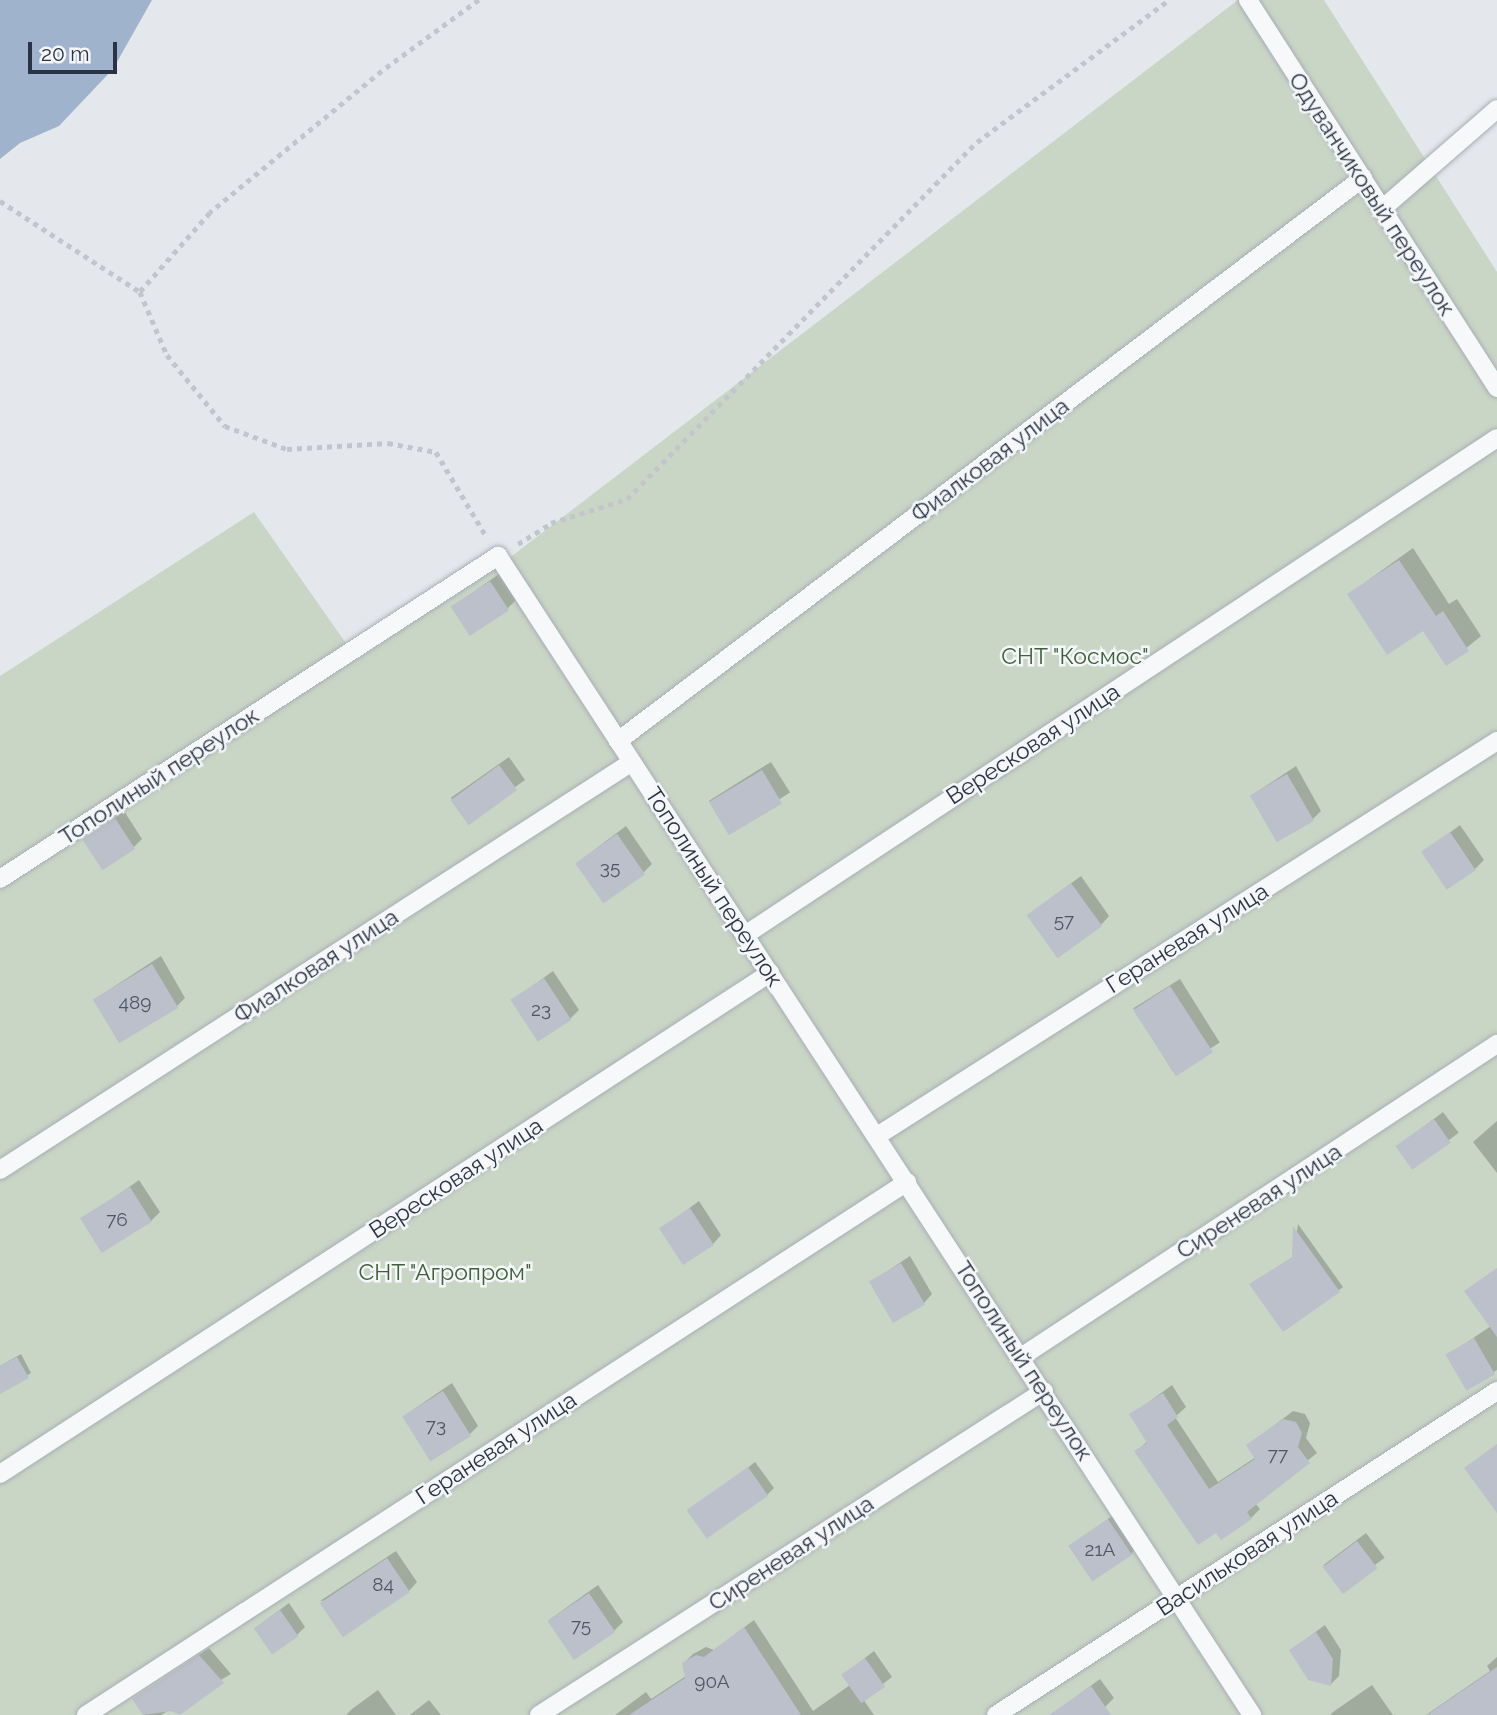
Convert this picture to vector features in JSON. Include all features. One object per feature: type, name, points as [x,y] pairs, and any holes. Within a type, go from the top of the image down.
[{"type":"lane","name":"Одуванчиковый переулок","points":[[1248,0],[1497,388]]},
{"type":"lane","points":[[1382,209],[1497,109]]},
{"type":"lane","name":"Фиалковая улица","points":[[618,741],[1363,178]]},
{"type":"lane","name":"Вересковая улица","points":[[745,934],[1497,439]]},
{"type":"lane","name":"Тополиный переулок","points":[[0,879],[498,556],[1179,1598],[1252,1715]]},
{"type":"lane","name":"Гераневая улица","points":[[877,1136],[1497,741]]},
{"type":"lane","name":"Фиалковая улица","points":[[0,1170],[632,762]]},
{"type":"lane","name":"Вересковая улица","points":[[0,1474],[770,973]]},
{"type":"lane","name":"Сиреневая улица","points":[[1021,1357],[1497,1044]]},
{"type":"lane","name":"Гераневая улица","points":[[86,1715],[907,1182]]},
{"type":"lane","name":"Сиреневая улица","points":[[539,1715],[1044,1391]]},
{"type":"lane","name":"Васильковая улица","points":[[996,1715],[1497,1391]]},
{"type":"path","points":[[140,292],[210,213],[382,71],[479,0]]},
{"type":"path","points":[[0,201],[140,292],[167,355],[225,426],[287,449],[388,443],[436,452],[498,556],[551,523],[627,499],[977,142],[1169,0]]},
{"type":"green space","points":[[1238,0],[1324,0],[1497,272],[1497,1715],[0,1715],[0,676],[254,512],[357,659],[508,559]]},
{"type":"water","points":[[0,0],[152,0],[113,69],[59,126],[20,143],[0,159]]},
{"type":"building","points":[[1399,560],[1436,616],[1443,611],[1469,651],[1446,666],[1423,631],[1387,655],[1347,594]]},
{"type":"building","points":[[490,581],[509,610],[470,636],[451,607]]},
{"type":"building","points":[[499,765],[517,790],[469,825],[450,800]]},
{"type":"building","points":[[762,770],[782,803],[729,835],[709,802]]},
{"type":"building","points":[[1287,774],[1314,821],[1277,842],[1250,796]]},
{"type":"building","points":[[115,818],[135,849],[102,870],[82,839]]},
{"type":"building","points":[[1450,832],[1476,870],[1447,890],[1421,852]]},
{"type":"building","points":[[617,834],[645,874],[603,903],[575,863]]},
{"type":"building","points":[[1071,883],[1102,926],[1058,958],[1027,915]]},
{"type":"building","points":[[152,964],[178,1008],[119,1043],[93,1000]]},
{"type":"building","points":[[544,978],[571,1020],[538,1042],[510,1000]]},
{"type":"building","points":[[1170,986],[1213,1052],[1176,1076],[1133,1010]]},
{"type":"building","points":[[1434,1119],[1451,1143],[1412,1170],[1395,1146]]},
{"type":"building","points":[[130,1187],[152,1222],[102,1253],[80,1218]]},
{"type":"building","points":[[690,1208],[714,1245],[683,1265],[659,1228]]},
{"type":"building","points":[[1293,1226],[1340,1292],[1283,1332],[1249,1284],[1292,1258]]},
{"type":"building","points":[[901,1263],[925,1305],[893,1323],[869,1282]]},
{"type":"building","points":[[1497,1268],[1497,1337],[1464,1291]]},
{"type":"building","points":[[1474,1338],[1495,1374],[1466,1391],[1445,1354]]},
{"type":"building","points":[[17,1357],[29,1378],[0,1394],[0,1366]]},
{"type":"building","points":[[443,1391],[471,1436],[430,1461],[402,1416]]},
{"type":"building","points":[[1163,1393],[1178,1417],[1167,1425],[1209,1489],[1255,1459],[1246,1445],[1283,1419],[1296,1422],[1302,1433],[1298,1447],[1310,1463],[1247,1512],[1252,1519],[1221,1540],[1216,1533],[1198,1545],[1134,1451],[1147,1443],[1129,1414]]},
{"type":"building","points":[[1497,1444],[1497,1513],[1464,1468]]},
{"type":"building","points":[[748,1467],[768,1496],[707,1539],[687,1510]]},
{"type":"building","points":[[1108,1519],[1132,1555],[1092,1581],[1068,1546]]},
{"type":"building","points":[[1357,1541],[1377,1568],[1343,1594],[1323,1567]]},
{"type":"building","points":[[387,1558],[410,1592],[343,1637],[320,1603]]},
{"type":"building","points":[[589,1593],[615,1632],[574,1660],[548,1621]]},
{"type":"building","points":[[280,1610],[298,1636],[272,1655],[254,1628]]},
{"type":"building","points":[[744,1627],[801,1715],[629,1715],[685,1678],[682,1663],[696,1655],[704,1657]]},
{"type":"building","points":[[1316,1632],[1333,1659],[1331,1686],[1308,1680],[1289,1650]]},
{"type":"building","points":[[199,1655],[224,1683],[180,1715],[171,1711],[143,1715],[132,1699]]},
{"type":"building","points":[[865,1658],[885,1687],[861,1703],[841,1675]]},
{"type":"building","points":[[1497,1667],[1497,1715],[1427,1715]]},
{"type":"building","points":[[1091,1686],[1111,1715],[1049,1715]]},
{"type":"park label","name":"СНТ \"Космос\"","points":[[1075,656]]},
{"type":"park label","name":"СНТ \"Агропром\"","points":[[445,1272]]}]
